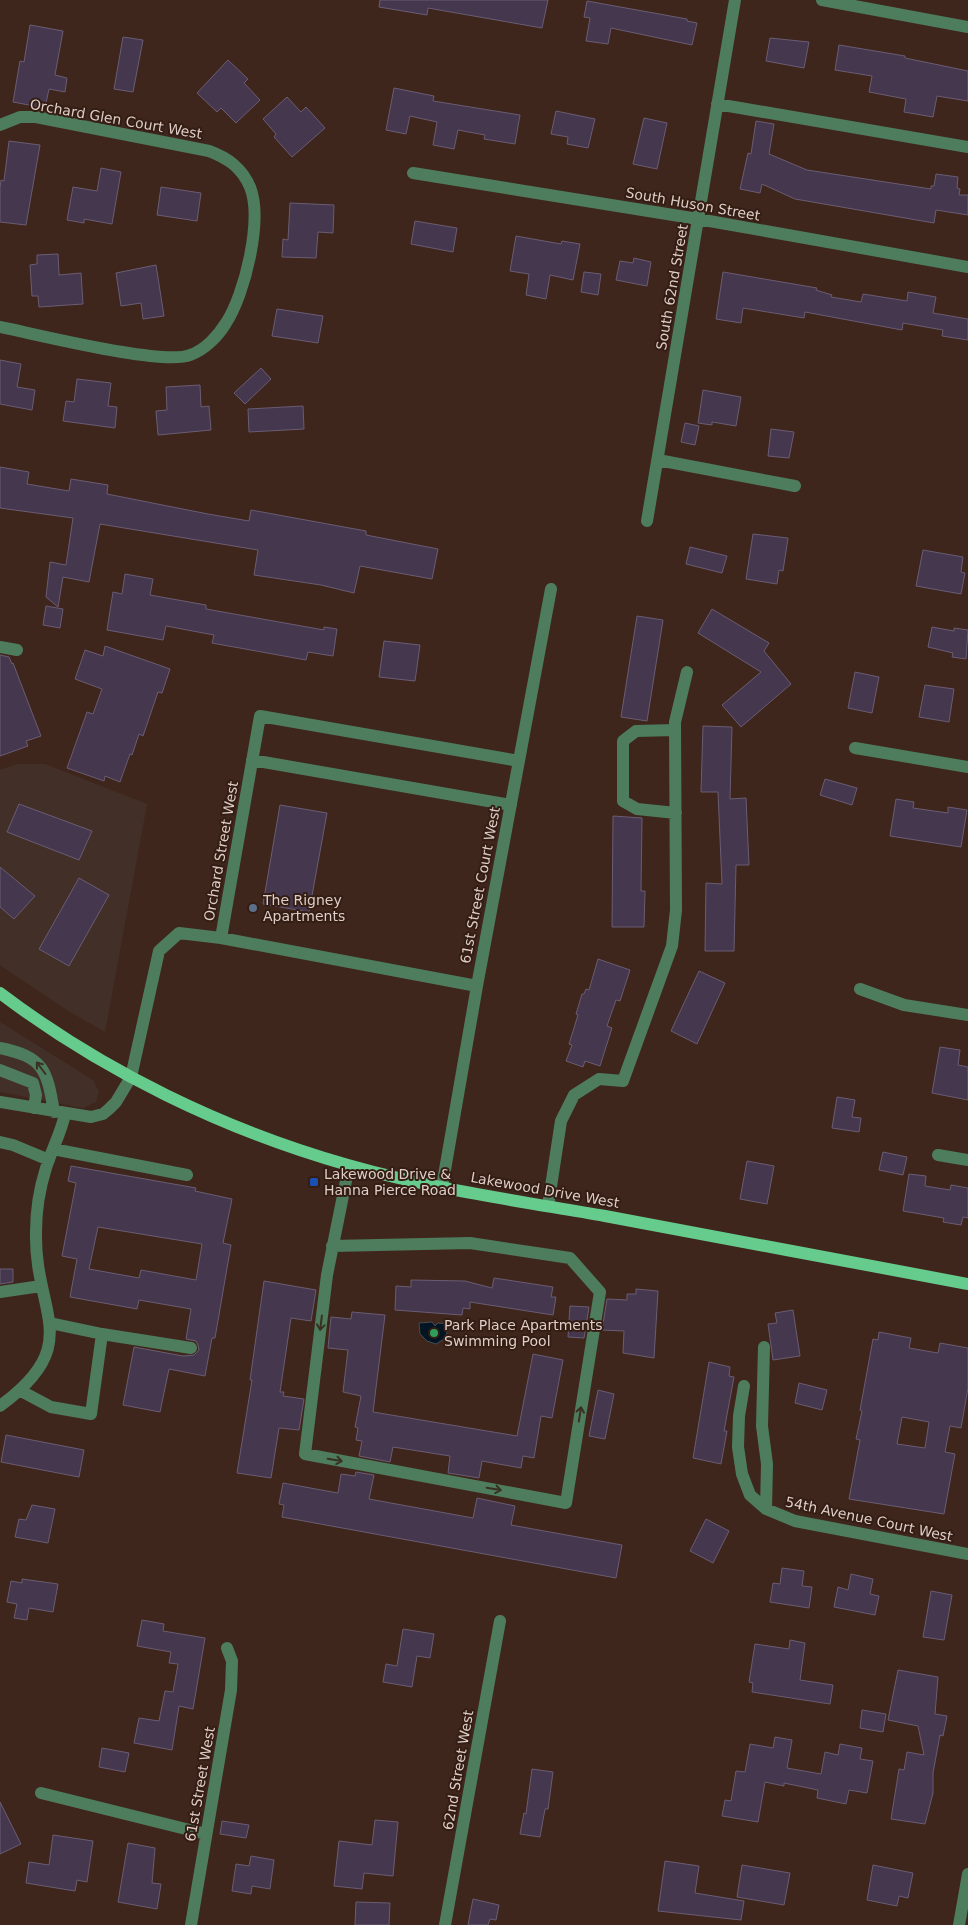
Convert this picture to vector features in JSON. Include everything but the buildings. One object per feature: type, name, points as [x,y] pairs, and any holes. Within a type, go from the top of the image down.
[{"type":"main road","points":[[0,993],[60,1035],[131,1077]]},
{"type":"main road","name":"Lakewood Drive West","points":[[131,1077],[241,1128],[349,1166],[442,1187],[968,1284]]},
{"type":"street","name":"South 62nd Street","points":[[647,521],[735,0]]},
{"type":"street","points":[[822,0],[968,27]]},
{"type":"street","points":[[717,104],[968,147]]},
{"type":"street","name":"Orchard Glen Court West","points":[[0,126],[20,117],[36,117],[209,151],[224,158],[239,169],[251,189],[255,208],[247,263],[232,312],[217,335],[191,355],[175,358],[148,356],[0,327]]},
{"type":"street","name":"South Huson Street","points":[[413,173],[698,219],[968,267]]},
{"type":"street","points":[[658,460],[795,486]]},
{"type":"street","name":"61st Street Court West","points":[[442,1187],[476,986],[551,589]]},
{"type":"street","points":[[0,646],[18,650]]},
{"type":"street","points":[[548,1206],[561,1121],[574,1094],[598,1079],[623,1082],[672,946],[676,910],[675,730],[687,672]]},
{"type":"street","name":"Orchard Street West","points":[[60,1113],[91,1117],[103,1114],[116,1102],[131,1077],[159,951],[179,933],[221,938],[260,716],[519,761]]},
{"type":"street","points":[[675,730],[636,731],[623,741],[623,801],[636,810],[676,813]]},
{"type":"street","points":[[855,748],[968,767]]},
{"type":"street","points":[[252,760],[511,805]]},
{"type":"street","points":[[221,938],[476,986]]},
{"type":"street","points":[[860,989],[904,1004],[968,1014]]},
{"type":"street","points":[[0,1048],[32,1059],[42,1066],[60,1113],[41,1192],[36,1232],[41,1286],[50,1323],[50,1341],[46,1355],[37,1373],[21,1391],[0,1406]]},
{"type":"street","points":[[0,1070],[33,1083],[36,1095],[34,1108]]},
{"type":"street","points":[[0,1102],[60,1113]]},
{"type":"street","points":[[0,1142],[51,1154],[187,1175]]},
{"type":"street","points":[[938,1155],[968,1160]]},
{"type":"street","points":[[332,1246],[470,1243],[570,1258],[600,1292],[566,1502],[305,1454],[327,1275],[332,1246],[349,1166]]},
{"type":"street","points":[[0,1292],[41,1286]]},
{"type":"street","points":[[50,1323],[102,1334],[191,1348]]},
{"type":"street","points":[[21,1391],[51,1407],[91,1414],[102,1334]]},
{"type":"street","points":[[764,1347],[765,1374],[762,1426],[767,1464],[766,1509]]},
{"type":"street","points":[[744,1386],[739,1416],[738,1447],[742,1474],[750,1495],[766,1509]]},
{"type":"street","name":"54th Avenue Court West","points":[[766,1509],[795,1521],[968,1554]]},
{"type":"street","name":"62nd Street West","points":[[446,1925],[500,1621]]},
{"type":"street","name":"61st Street West","points":[[191,1925],[231,1690],[232,1662],[227,1648]]},
{"type":"street","points":[[41,1793],[206,1834]]},
{"type":"street","points":[[959,1925],[968,1874]]},
{"type":"shaded area","points":[[18,764],[45,764],[147,804],[105,1032],[67,1010],[0,965],[0,770]]},
{"type":"shaded area","points":[[0,1022],[93,1080],[99,1092],[96,1102],[83,1108],[0,1092]]},
{"type":"water","name":"Park Place Apartments Swimming Pool","points":[[432,1322],[435,1326],[438,1323],[451,1324],[444,1339],[436,1344],[427,1341],[420,1334],[419,1323]]},
{"type":"place","name":"The Rigney Apartments","points":[[253,908]]},
{"type":"place","name":"Lakewood Drive & Hanna Pierce Road","points":[[314,1182]]},
{"type":"place","name":"Park Place Apartments Swimming Pool","points":[[434,1333]]}]
